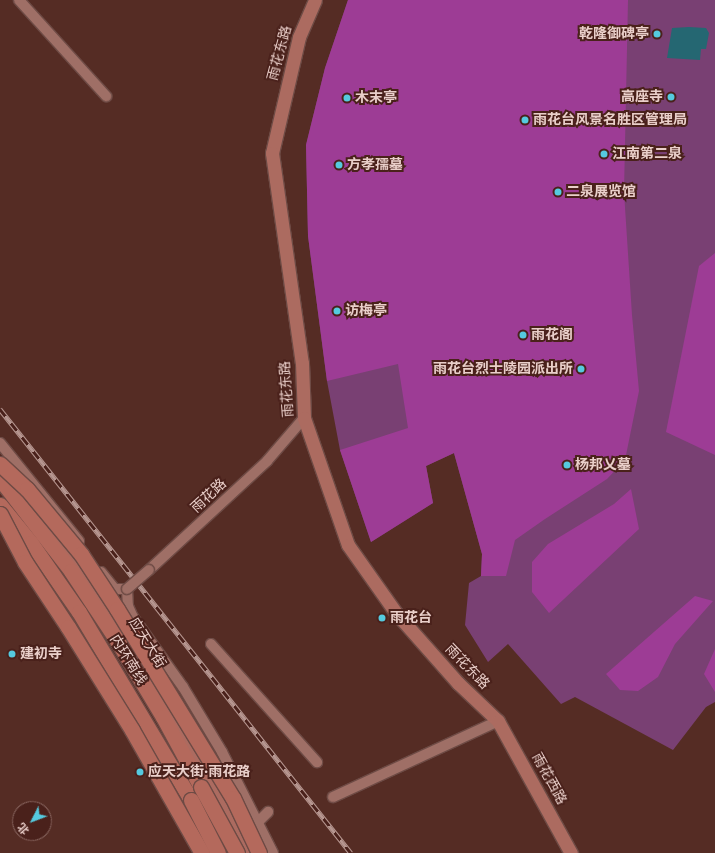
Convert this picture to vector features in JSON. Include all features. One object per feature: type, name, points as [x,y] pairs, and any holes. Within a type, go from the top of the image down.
[{"type":"highway","points":[[0,464],[27,489],[81,554],[117,609],[233,798],[259,853]]},
{"type":"highway","name":"内环南线","points":[[0,479],[71,571],[118,642],[163,717],[237,853]]},
{"type":"highway","name":"内环南线","points":[[0,505],[30,543],[79,612],[191,800],[209,853]]},
{"type":"highway","points":[[0,514],[25,562],[68,627],[209,853]]},
{"type":"main road","name":"雨花东路","points":[[315,0],[299,37],[272,153],[302,363],[304,418],[348,545],[396,613],[458,682],[498,721]]},
{"type":"main road","name":"应天大街","points":[[0,460],[106,607],[224,798],[249,853]]},
{"type":"main road","points":[[0,522],[37,568],[136,721],[175,795],[209,853]]},
{"type":"main road","name":"雨花西路","points":[[498,721],[571,853]]},
{"type":"street","points":[[18,0],[106,96]]},
{"type":"street","name":"雨花路","points":[[127,590],[267,461],[304,418]]},
{"type":"street","points":[[0,443],[74,534],[106,579],[115,589],[127,590],[128,606],[133,617],[183,687],[222,752],[273,853]]},
{"type":"street","points":[[211,644],[317,762]]},
{"type":"street","points":[[333,798],[498,721]]},
{"type":"street","points":[[209,853],[242,838],[268,812]]},
{"type":"shaded area","points":[[348,0],[715,0],[715,702],[706,707],[673,750],[575,697],[561,704],[508,644],[488,662],[465,625],[469,583],[481,576],[482,554],[454,453],[426,466],[433,503],[371,542],[340,450],[327,381],[308,236],[306,145],[325,68]]},
{"type":"shaded area","points":[[348,0],[628,0],[624,192],[632,315],[639,391],[625,460],[607,479],[515,540],[506,576],[481,576],[482,554],[454,453],[426,466],[433,503],[371,542],[340,450],[408,428],[398,364],[327,381],[308,236],[306,145],[325,68]]},
{"type":"shaded area","points":[[715,253],[715,455],[666,432],[699,266]]},
{"type":"shaded area","points":[[631,489],[639,529],[549,613],[532,592],[532,562],[548,544],[614,504]]},
{"type":"shaded area","points":[[695,596],[713,601],[675,644],[658,677],[638,691],[620,690],[606,674]]},
{"type":"shaded area","points":[[715,649],[715,692],[704,674]]},
{"type":"water","points":[[672,28],[706,28],[709,33],[706,49],[701,49],[700,60],[667,58]]},
{"type":"railway","points":[[0,409],[351,853]]},
{"type":"place","name":"乾隆御碑亭","points":[[657,34]]},
{"type":"place","name":"高座寺","points":[[671,97]]},
{"type":"place","name":"木末亭","points":[[347,98]]},
{"type":"place","name":"雨花台风景名胜区管理局","points":[[525,120]]},
{"type":"place","name":"江南第二泉","points":[[604,154]]},
{"type":"place","name":"方孝孺墓","points":[[339,165]]},
{"type":"place","name":"二泉展览馆","points":[[558,192]]},
{"type":"place","name":"访梅亭","points":[[337,311]]},
{"type":"place","name":"雨花阁","points":[[523,335]]},
{"type":"place","name":"雨花台烈士陵园派出所","points":[[581,369]]},
{"type":"place","name":"杨邦乂墓","points":[[567,465]]},
{"type":"place","name":"雨花台","points":[[382,618]]},
{"type":"place","name":"建初寺","points":[[12,654]]},
{"type":"place","name":"应天大街·雨花路","points":[[140,772]]}]
